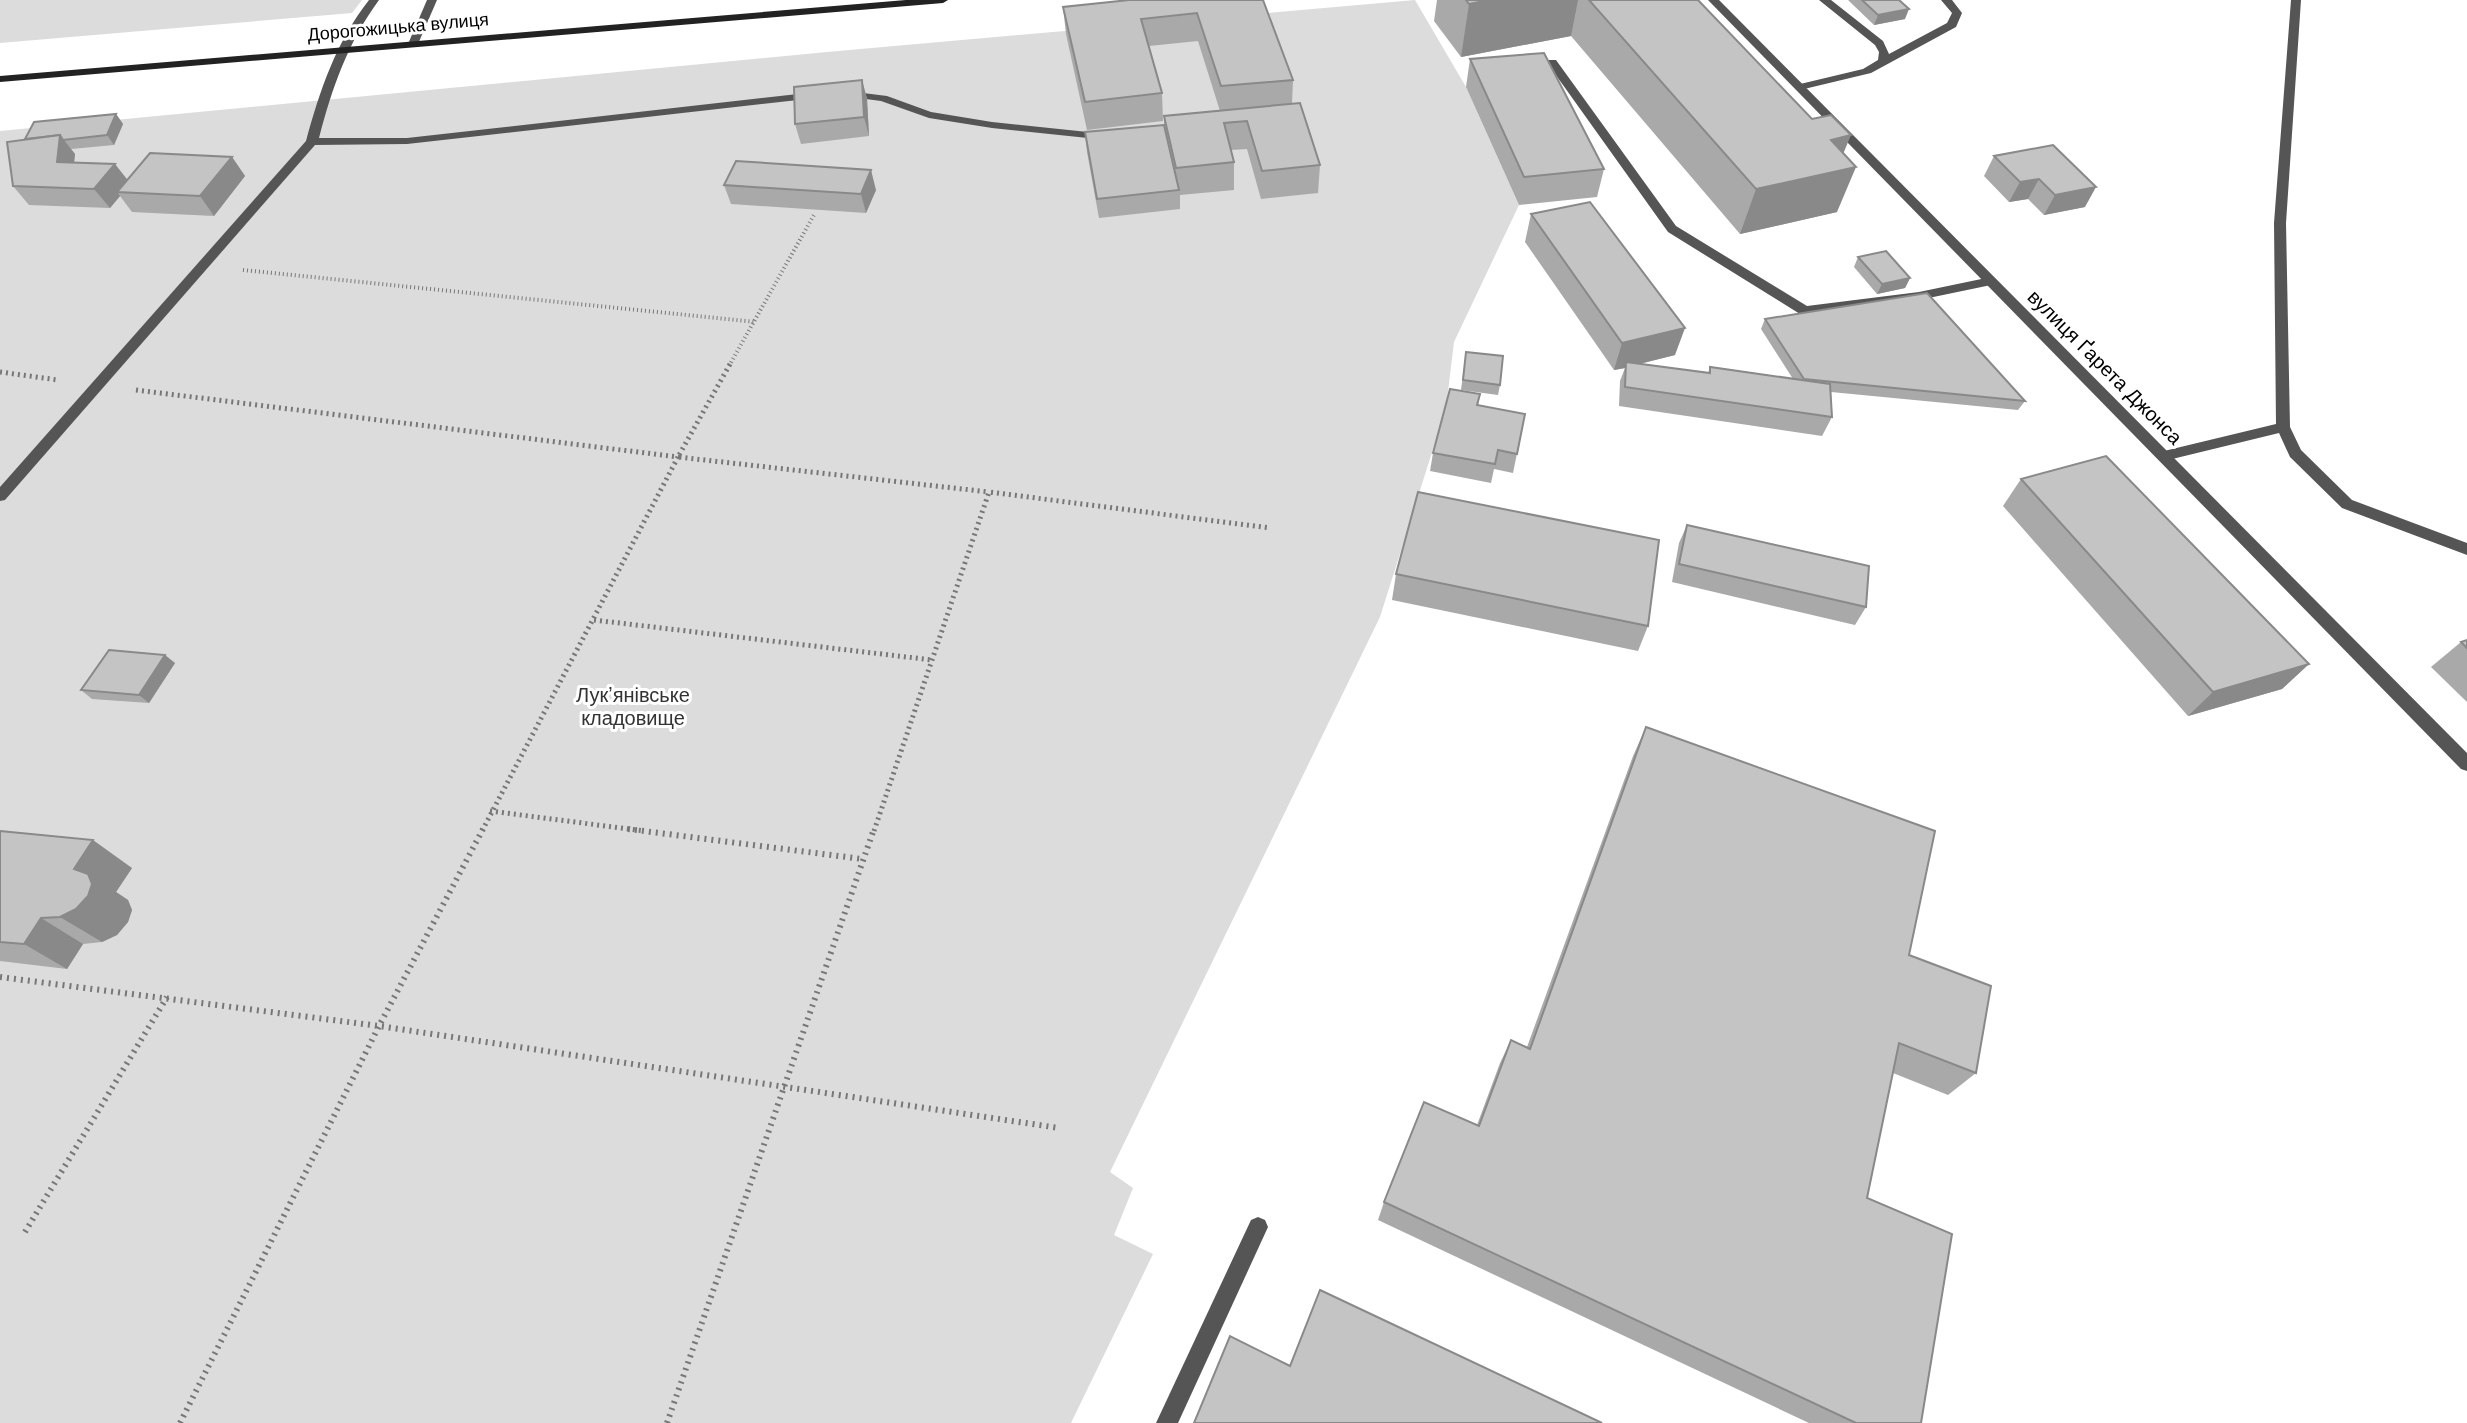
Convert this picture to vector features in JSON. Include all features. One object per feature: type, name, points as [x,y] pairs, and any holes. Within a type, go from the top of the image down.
[{"type":"street","points":[[0,496],[312,142],[323,100],[342,51],[357,20],[374,0]]},
{"type":"street","points":[[413,44],[432,0]]},
{"type":"street","name":"Дорогожицька вулиця","points":[[0,79],[943,0]]},
{"type":"street","name":"вулиця Ґарета Джонса","points":[[1713,0],[2467,764]]},
{"type":"street","points":[[1824,0],[1879,43],[1884,52],[1883,62]]},
{"type":"street","points":[[1800,87],[1867,71],[1952,25],[1957,13],[1946,0]]},
{"type":"street","points":[[2296,0],[2280,223],[2283,427],[2295,453],[2347,504],[2467,549]]},
{"type":"street","points":[[1552,62],[1672,229],[1805,311],[1919,296],[1991,281]]},
{"type":"street","points":[[312,142],[407,141],[836,92],[883,98],[929,115],[992,125],[1095,138],[1126,135]]},
{"type":"street","points":[[2164,456],[2283,427]]},
{"type":"street","points":[[1167,1423],[1258,1227]]},
{"type":"path","points":[[180,1423],[490,811],[678,457],[815,213]]},
{"type":"path","points":[[203,266],[756,322]]},
{"type":"path","points":[[0,372],[1270,528]]},
{"type":"path","points":[[667,1423],[787,1089],[862,859],[989,492]]},
{"type":"path","points":[[594,620],[932,660]]},
{"type":"path","points":[[490,811],[862,859]]},
{"type":"path","points":[[0,977],[379,1026],[1059,1128]]},
{"type":"path","points":[[25,1232],[167,997]]},
{"type":"green space","points":[[0,0],[362,0],[352,13],[0,43]]},
{"type":"green space","name":"Лукʼянівське кладовище","points":[[1415,0],[1466,87],[1519,205],[1454,342],[1446,408],[1380,617],[1110,1172],[1133,1188],[1114,1235],[1153,1254],[1071,1423],[0,1423],[0,131],[827,52]]},
{"type":"building","points":[[1129,0],[1263,0],[1293,80],[1221,86],[1197,13],[1141,19],[1162,93],[1085,102],[1063,7]]},
{"type":"building","points":[[1466,0],[1489,0],[1469,4]]},
{"type":"building","points":[[1589,0],[1698,0],[1812,119],[1831,115],[1851,135],[1831,140],[1856,167],[1756,189]]},
{"type":"building","points":[[1862,0],[1899,0],[1909,9],[1878,15]]},
{"type":"building","points":[[1544,53],[1604,169],[1524,177],[1470,59]]},
{"type":"building","points":[[862,80],[864,117],[795,124],[794,87]]},
{"type":"building","points":[[1300,103],[1320,165],[1262,171],[1247,121],[1224,123],[1234,162],[1176,168],[1164,116]]},
{"type":"building","points":[[116,114],[107,135],[63,140],[60,135],[25,139],[34,122]]},
{"type":"building","points":[[1164,125],[1179,190],[1097,199],[1085,132]]},
{"type":"building","points":[[60,135],[57,162],[115,164],[94,189],[13,186],[7,142]]},
{"type":"building","points":[[2053,145],[2096,187],[2055,195],[2039,179],[2020,182],[1994,156]]},
{"type":"building","points":[[150,153],[232,157],[200,196],[117,192]]},
{"type":"building","points":[[736,161],[871,170],[861,194],[724,185]]},
{"type":"building","points":[[1590,202],[1685,328],[1622,343],[1531,214]]},
{"type":"building","points":[[1886,251],[1910,278],[1882,284],[1858,257]]},
{"type":"building","points":[[1927,293],[2025,401],[1804,379],[1765,319]]},
{"type":"building","points":[[1466,352],[1503,356],[1500,385],[1463,380]]},
{"type":"building","points":[[1626,362],[1710,373],[1710,367],[1830,384],[1832,417],[1625,387]]},
{"type":"building","points":[[1450,389],[1480,394],[1477,405],[1525,414],[1517,454],[1498,450],[1495,464],[1433,453]]},
{"type":"building","points":[[2106,456],[2309,664],[2213,692],[2021,479]]},
{"type":"building","points":[[1418,492],[1659,540],[1648,626],[1396,574]]},
{"type":"building","points":[[1687,525],[1869,566],[1866,607],[1679,564]]},
{"type":"building","points":[[109,650],[165,655],[139,695],[81,690]]},
{"type":"building","points":[[1646,727],[1935,831],[1909,955],[1991,986],[1976,1073],[1899,1043],[1867,1198],[1952,1234],[1921,1423],[1856,1423],[1384,1202],[1424,1102],[1479,1126],[1511,1040],[1530,1049]]},
{"type":"building","points":[[0,831],[93,840],[74,869],[88,874],[92,884],[88,896],[76,909],[60,917],[41,918],[24,944],[0,942]]},
{"type":"building","points":[[1320,1290],[1602,1423],[1194,1423],[1230,1336],[1290,1366]]}]
